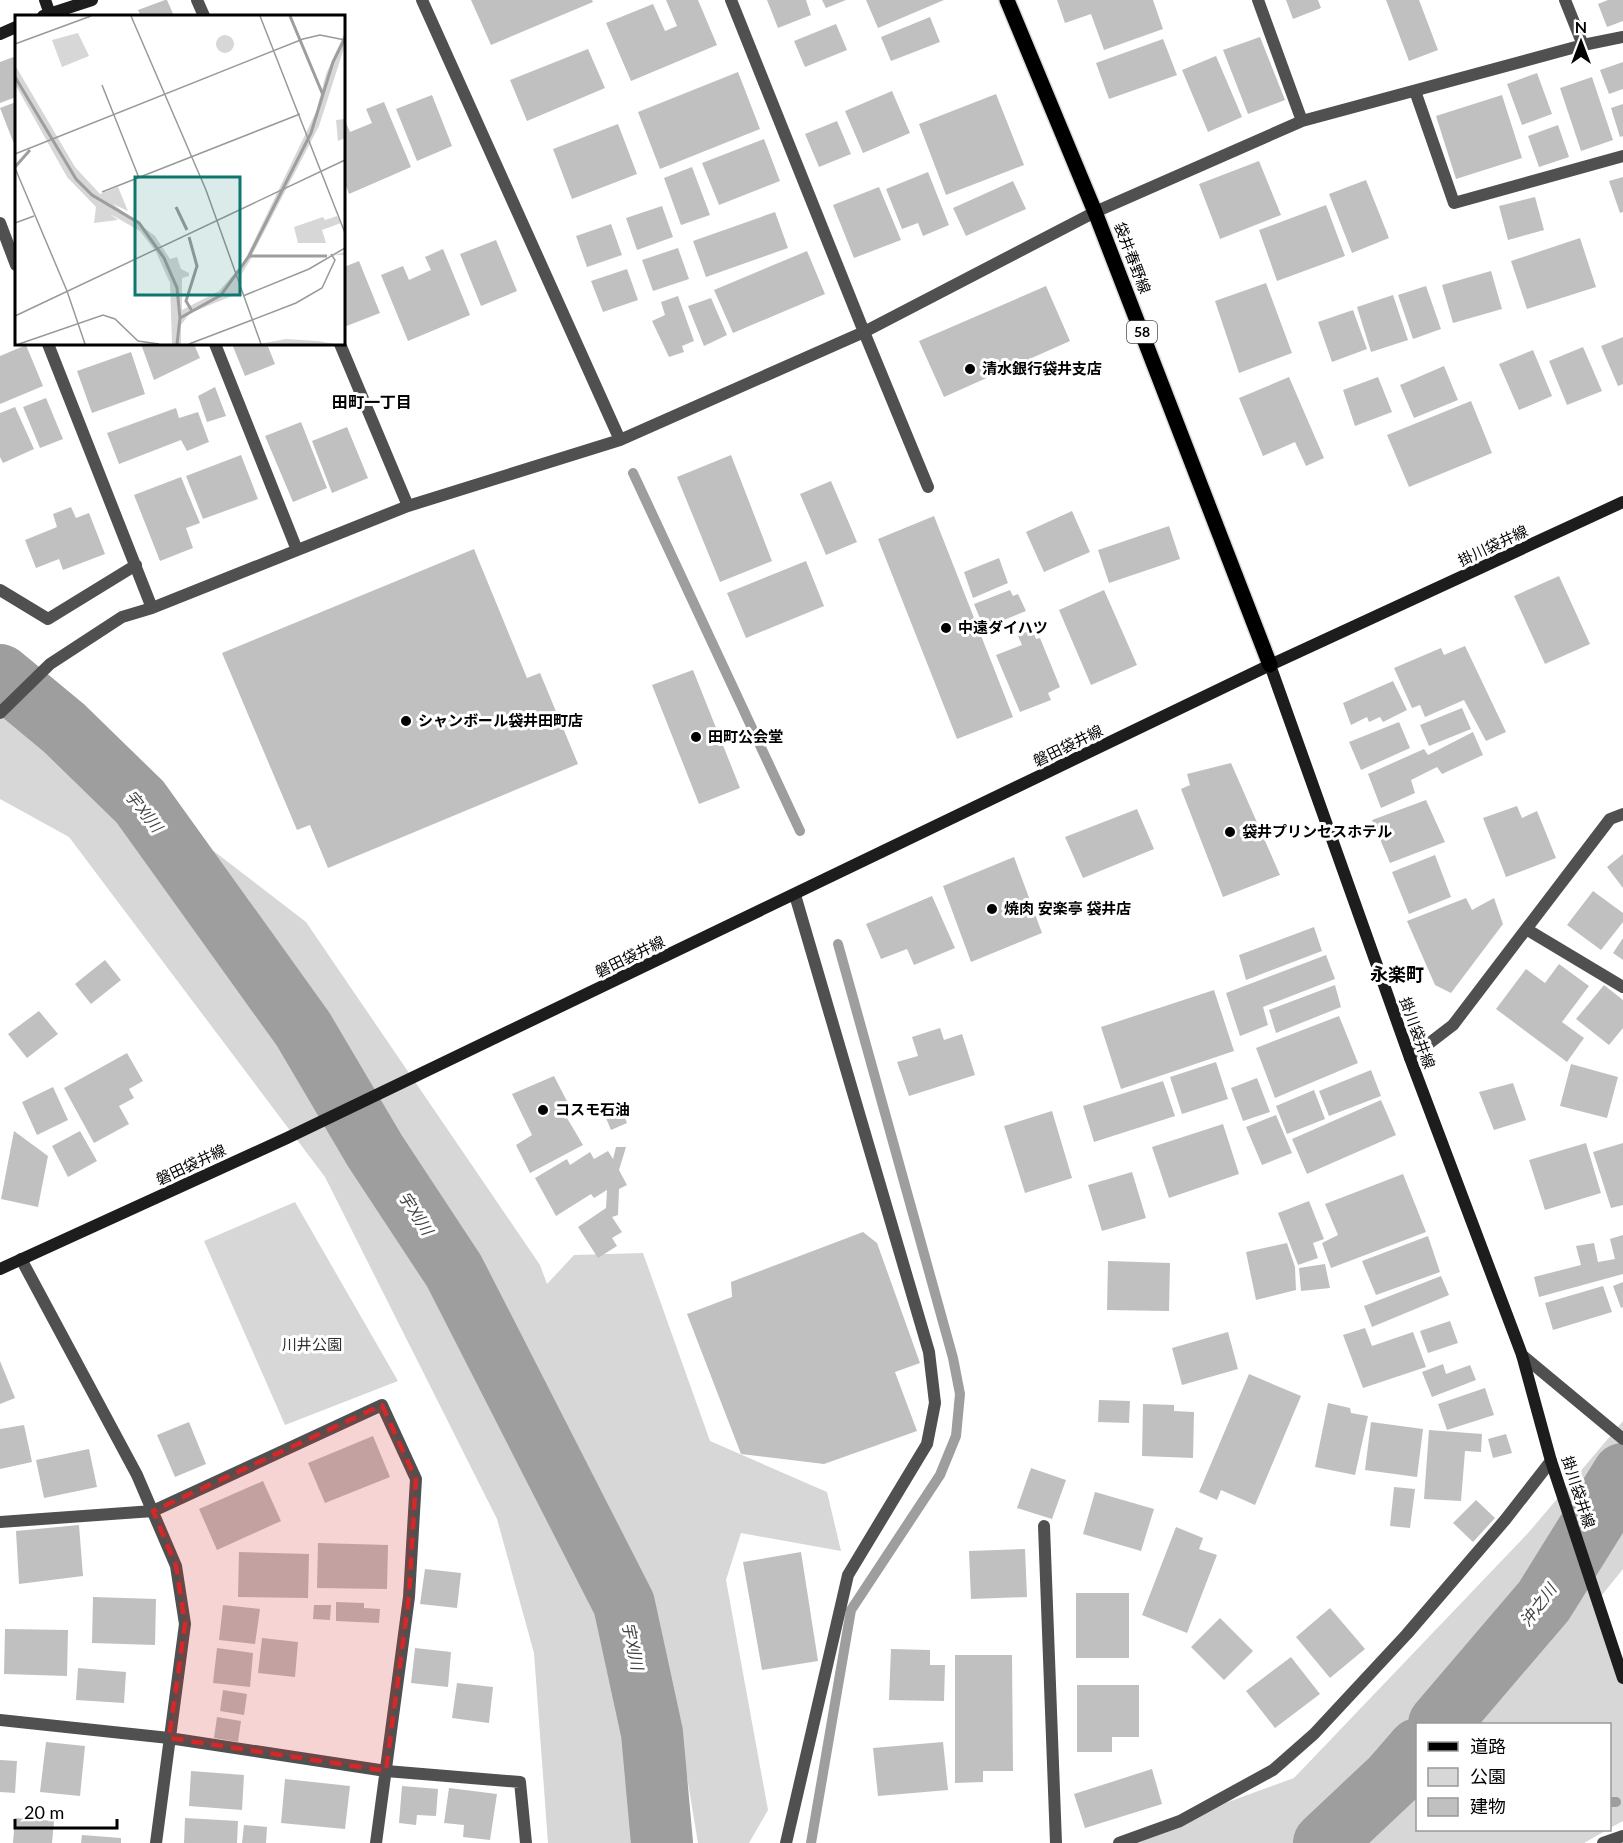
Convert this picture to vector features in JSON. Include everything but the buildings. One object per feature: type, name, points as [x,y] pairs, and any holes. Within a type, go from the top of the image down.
[{"type":"main road","points":[[45,0],[47,15],[92,0]]},
{"type":"main road","name":"袋井春野線","points":[[1007,0],[1095,212],[1270,665]]},
{"type":"main road","points":[[0,34],[15,27]]},
{"type":"main road","name":"掛川袋井線","points":[[1623,502],[1270,665],[1410,1058],[1521,1355],[1553,1467],[1623,1678]]},
{"type":"main road","name":"磐田袋井線","points":[[0,1269],[287,1138],[1270,665]]},
{"type":"street","points":[[197,0],[204,15]]},
{"type":"street","points":[[423,0],[620,440]]},
{"type":"street","points":[[731,0],[928,487]]},
{"type":"street","points":[[1258,0],[1302,121]]},
{"type":"street","points":[[1565,0],[1583,45]]},
{"type":"street","points":[[0,713],[50,664],[122,617],[153,608],[408,506],[620,440],[864,332],[1095,212],[1302,121],[1583,45],[1623,37]]},
{"type":"street","points":[[1414,91],[1454,203],[1623,156]]},
{"type":"street","points":[[0,223],[15,262]]},
{"type":"street","points":[[48,345],[153,608]]},
{"type":"street","points":[[215,345],[297,550]]},
{"type":"street","points":[[340,345],[408,506]]},
{"type":"street","points":[[0,590],[48,619],[136,565]]},
{"type":"street","points":[[1410,1058],[1454,1025],[1610,819],[1623,814]]},
{"type":"street","points":[[786,1843],[848,1575],[927,1444],[935,1403],[929,1352],[795,895]]},
{"type":"street","points":[[1526,929],[1623,987]]},
{"type":"street","points":[[21,1259],[132,1464],[176,1566],[185,1624],[156,1843]]},
{"type":"street","points":[[1521,1355],[1623,1439]]},
{"type":"street","points":[[0,1521],[153,1511],[382,1405],[416,1479],[409,1597],[376,1843]]},
{"type":"street","points":[[1119,1843],[1180,1821],[1273,1770],[1306,1741],[1407,1634],[1553,1467]]},
{"type":"street","points":[[1044,1526],[1056,1843]]},
{"type":"street","points":[[0,1720],[169,1738],[386,1771],[520,1782],[526,1843]]},
{"type":"street","points":[[1604,1843],[1623,1836]]},
{"type":"highlighted area","points":[[382,1405],[416,1479],[409,1597],[386,1771],[169,1738],[185,1624],[176,1566],[153,1511]]},
{"type":"green space","points":[[0,687],[306,922],[540,1265],[547,1284],[574,1255],[643,1253],[710,1441],[827,1492],[841,1551],[741,1533],[726,1580],[768,1810],[749,1843],[698,1843],[669,1668],[677,1722],[689,1843],[548,1843],[534,1653],[497,1519],[325,1177],[69,837],[0,799]]},
{"type":"green space","name":"川井公園","points":[[295,1202],[398,1381],[285,1425],[204,1241]]},
{"type":"green space","points":[[1623,1421],[1623,1569],[1598,1600],[1623,1678],[1623,1821],[1611,1827],[1611,1723],[1416,1723],[1416,1831],[1605,1831],[1584,1843],[1116,1843],[1294,1778],[1529,1532]]},
{"type":"waterway","points":[[633,473],[800,831]]},
{"type":"waterway","name":"宇刈川","points":[[0,675],[64,728],[140,802],[303,1029],[375,1151],[454,1271],[624,1604],[652,1733],[662,1843]]},
{"type":"waterway","points":[[811,1843],[851,1610],[940,1475],[956,1436],[960,1394],[953,1358],[838,944]]},
{"type":"waterway","name":"沖之川","points":[[1440,1723],[1544,1601],[1623,1474]]},
{"type":"waterway","name":"沖之川","points":[[1324,1843],[1392,1779],[1416,1751]]},
{"type":"waterway","points":[[1392,1779],[1416,1792]]},
{"type":"waterway","points":[[1611,1802],[1616,1802]]},
{"type":"place","name":"清水銀行袋井支店","points":[[970,369]]},
{"type":"place","name":"中遠ダイハツ","points":[[946,628]]},
{"type":"place","name":"シャンボール袋井田町店","points":[[406,721]]},
{"type":"place","name":"田町公会堂","points":[[696,737]]},
{"type":"place","name":"袋井プリンセスホテル","points":[[1230,832]]},
{"type":"place","name":"焼肉 安楽亭 袋井店","points":[[992,909]]},
{"type":"place","name":"コスモ石油","points":[[543,1110]]},
{"type":"district","name":"田町一丁目","points":[[372,402]]},
{"type":"district","name":"永楽町","points":[[1397,975]]}]
